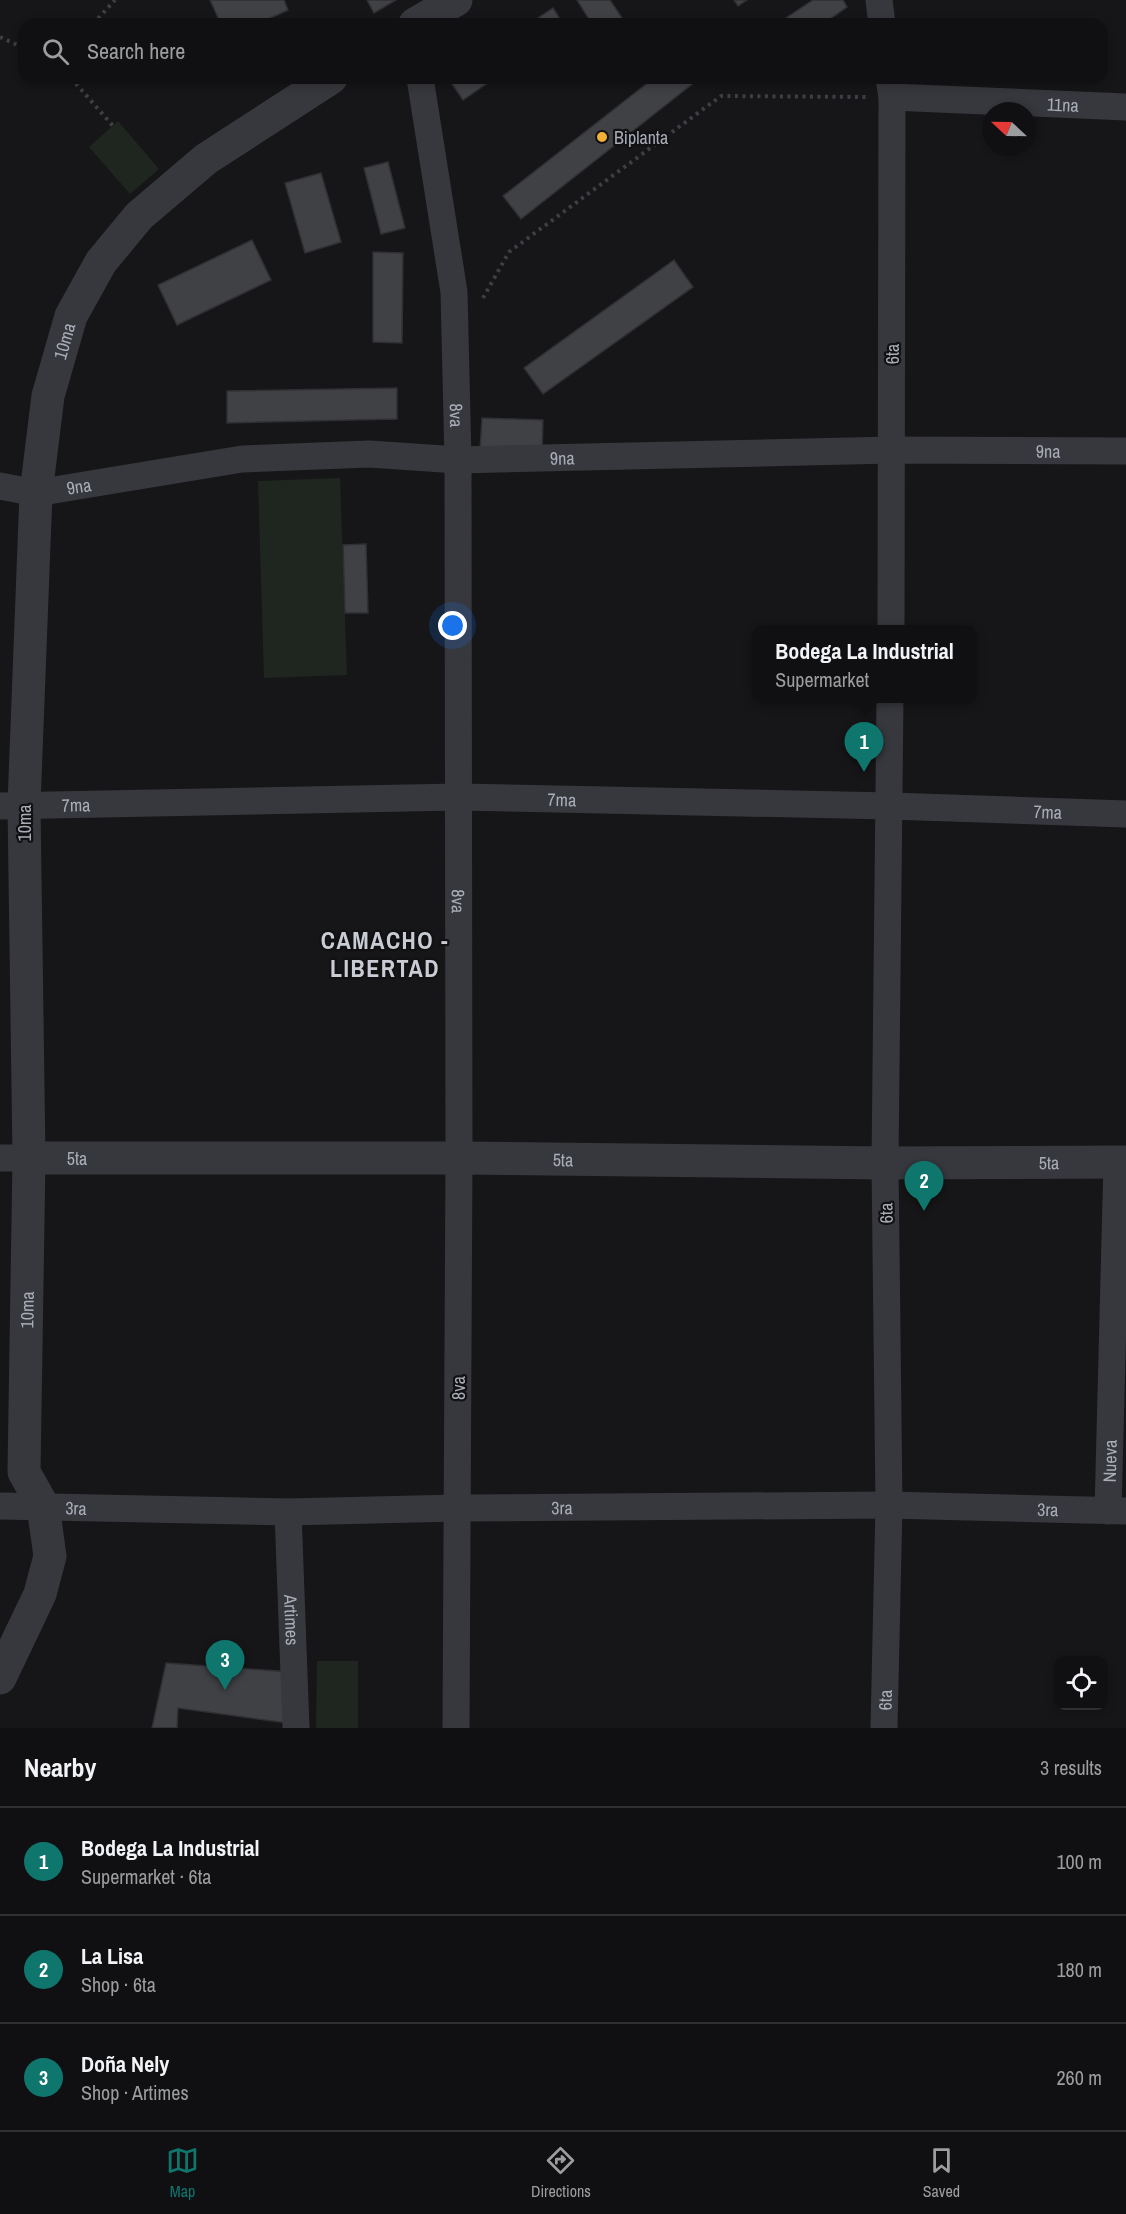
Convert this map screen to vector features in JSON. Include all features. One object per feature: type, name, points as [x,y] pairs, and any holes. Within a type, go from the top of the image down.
[{"type":"street","points":[[425,18],[456,0]]},
{"type":"street","points":[[879,0],[881,18]]},
{"type":"street","name":"10ma","points":[[0,1678],[40,1594],[50,1556],[43,1506],[24,1472],[14,1158],[12,806],[36,493],[48,396],[71,316],[101,262],[139,216],[206,159],[322,84]]},
{"type":"street","name":"8va","points":[[421,84],[454,292],[458,460],[459,1158],[456,1728]]},
{"type":"street","name":"11na","points":[[891,88],[1126,107]]},
{"type":"street","name":"6ta","points":[[891,88],[891,625]]},
{"type":"street","name":"9na","points":[[0,486],[36,493],[242,459],[369,454],[458,460],[892,450],[1126,451]]},
{"type":"street","name":"6ta","points":[[884,1728],[889,1505],[885,1163],[890,703]]},
{"type":"street","name":"7ma","points":[[12,806],[458,797],[890,806],[1126,814]]},
{"type":"street","name":"5ta","points":[[14,1158],[459,1158],[885,1163],[1122,1162]]},
{"type":"street","name":"Nueva","points":[[1117,1511],[1122,1162]]},
{"type":"street","name":"3ra","points":[[0,1506],[288,1512],[458,1508],[889,1505],[1117,1511]]},
{"type":"street","name":"Artimes","points":[[288,1512],[296,1728]]},
{"type":"path","points":[[98,18],[115,0]]},
{"type":"path","points":[[0,37],[18,45]]},
{"type":"path","points":[[76,84],[113,126]]},
{"type":"path","points":[[482,300],[509,252],[721,96],[891,88]]},
{"type":"shaded area","points":[[118,121],[159,169],[130,194],[89,147]]},
{"type":"shaded area","points":[[340,478],[347,675],[264,678],[258,481]]},
{"type":"shaded area","points":[[317,1661],[358,1661],[358,1728],[316,1728]]},
{"type":"building","points":[[210,0],[284,0],[288,10],[270,18],[218,18]]},
{"type":"building","points":[[367,0],[396,0],[374,13]]},
{"type":"building","points":[[577,0],[610,0],[622,18],[588,18]]},
{"type":"building","points":[[734,0],[747,0],[738,6]]},
{"type":"building","points":[[813,0],[843,0],[847,7],[831,18],[786,18]]},
{"type":"building","points":[[553,8],[559,18],[538,18]]},
{"type":"building","points":[[452,84],[486,84],[463,100]]},
{"type":"building","name":"Biplanta","points":[[646,84],[692,84],[521,219],[503,196]]},
{"type":"building","points":[[388,162],[405,228],[381,234],[364,168]]},
{"type":"building","points":[[321,173],[341,242],[305,253],[285,183]]},
{"type":"building","points":[[252,240],[271,280],[177,325],[158,285]]},
{"type":"building","points":[[373,252],[403,253],[402,343],[373,342]]},
{"type":"building","points":[[674,260],[693,287],[543,394],[524,368]]},
{"type":"building","points":[[397,388],[397,419],[227,423],[227,391]]},
{"type":"building","points":[[482,418],[543,420],[542,452],[480,450]]},
{"type":"building","points":[[366,544],[368,613],[345,613],[343,545]]},
{"type":"building","points":[[166,1663],[291,1672],[287,1723],[178,1708],[177,1728],[152,1728]]},
{"type":"place","name":"Biplanta","points":[[602,137]]},
{"type":"place","name":"Bodega La Industrial","points":[[864,772]]},
{"type":"place","name":"La Lisa","points":[[924,1211]]},
{"type":"place","name":"Doña Nely","points":[[225,1690]]},
{"type":"district","name":"CAMACHO - LIBERTAD","points":[[385,954]]}]
